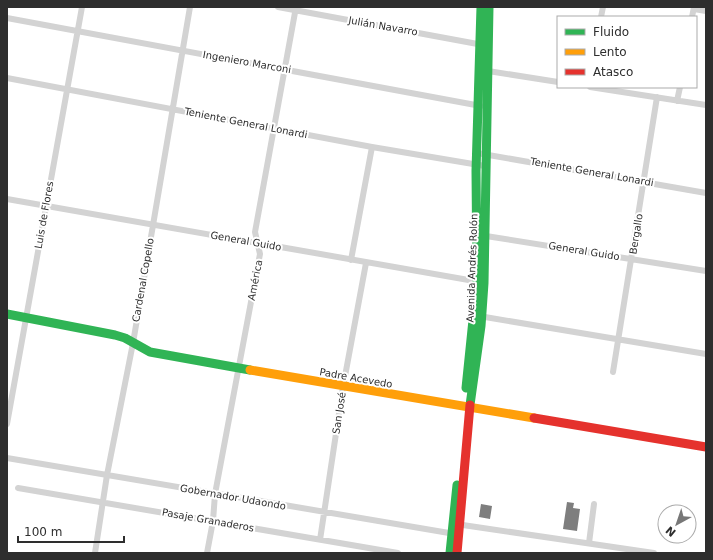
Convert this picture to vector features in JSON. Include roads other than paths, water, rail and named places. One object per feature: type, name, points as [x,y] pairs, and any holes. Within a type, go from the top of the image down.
[{"type":"main road","name":"Avenida Andrés Rolón","points":[[481,7],[488,71],[483,106]]},
{"type":"main road","name":"Avenida Andrés Rolón","points":[[481,282],[481,154],[484,45],[489,7]]},
{"type":"main road","name":"Avenida Andrés Rolón","points":[[450,553],[455,534],[486,236],[481,166]]},
{"type":"main road","name":"Padre Acevedo","points":[[7,314],[115,335],[150,352],[238,369],[706,447]]},
{"type":"main road","name":"Avenida Andrés Rolón","points":[[455,534],[457,553]]},
{"type":"street","name":"Luis de Flores","points":[[7,424],[82,7]]},
{"type":"street","name":"Cardenal Copello","points":[[95,553],[107,475],[132,343],[190,7]]},
{"type":"street","name":"Julián Navarro","points":[[278,7],[296,9],[484,45]]},
{"type":"street","points":[[694,8],[706,11]]},
{"type":"street","name":"América","points":[[207,553],[213,521],[215,494],[260,254],[255,232],[296,9]]},
{"type":"street","name":"Ingeniero Marconi","points":[[7,18],[483,106]]},
{"type":"street","points":[[488,71],[557,82]]},
{"type":"street","name":"Teniente General Lonardi","points":[[7,78],[67,88],[372,147],[481,166]]},
{"type":"street","points":[[597,88],[706,105]]},
{"type":"street","points":[[677,100],[680,88]]},
{"type":"street","name":"Bergallo","points":[[613,372],[645,181],[657,97]]},
{"type":"street","points":[[351,260],[372,147]]},
{"type":"street","name":"Teniente General Lonardi","points":[[481,154],[645,181],[706,193]]},
{"type":"street","name":"General Guido","points":[[7,199],[481,282]]},
{"type":"street","name":"General Guido","points":[[486,236],[706,271]]},
{"type":"street","name":"San José","points":[[320,540],[343,387],[366,263]]},
{"type":"street","points":[[478,316],[706,354]]},
{"type":"street","name":"Gobernador Udaondo","points":[[7,458],[455,534]]},
{"type":"street","name":"Pasaje Granaderos","points":[[18,488],[398,553]]},
{"type":"street","points":[[589,543],[594,504]]},
{"type":"street","points":[[456,524],[654,553]]}]
